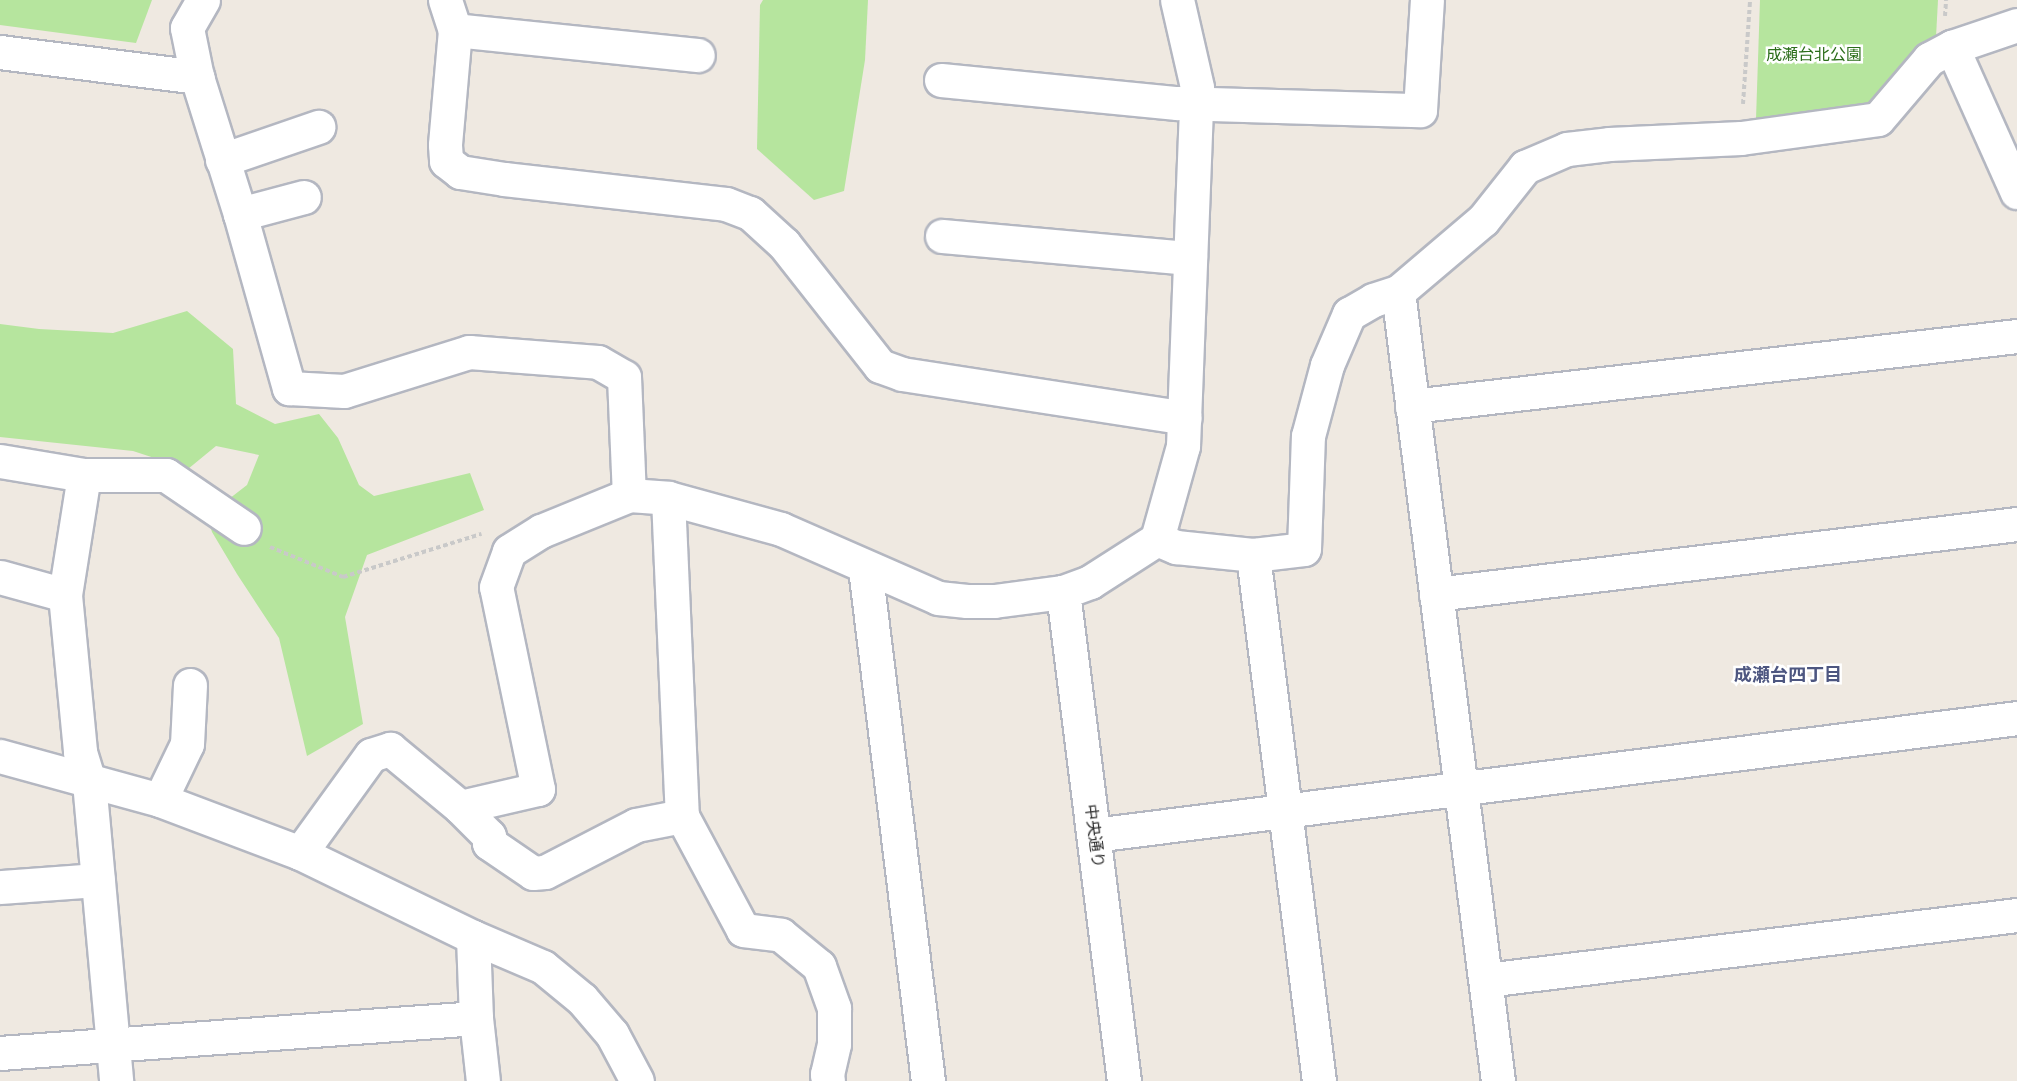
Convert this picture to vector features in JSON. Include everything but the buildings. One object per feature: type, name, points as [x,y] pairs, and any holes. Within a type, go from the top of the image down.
[{"type":"street","points":[[203,0],[187,27],[197,77],[240,214],[289,388],[344,391],[469,352],[598,362],[624,377],[629,495]]},
{"type":"street","points":[[460,807],[538,789],[496,587],[509,551],[541,531],[629,495],[668,498],[781,529],[865,568],[938,598],[994,601],[1063,592],[1090,582],[1157,539],[1183,446],[1185,418],[1197,87],[1177,0]]},
{"type":"street","points":[[941,80],[1135,101],[1420,110],[1427,0]]},
{"type":"street","points":[[698,55],[450,15],[446,160],[460,172],[726,204],[750,213],[784,244],[880,366],[902,374],[1185,418]]},
{"type":"street","points":[[1157,539],[1176,547],[1253,555],[1304,549],[1308,436],[1327,365],[1349,314],[1373,300],[1398,292],[1483,220],[1526,167],[1567,149],[1609,144],[1741,138],[1878,119],[1929,59],[1952,47],[2017,25]]},
{"type":"street","points":[[1952,47],[2017,192]]},
{"type":"street","points":[[0,52],[197,77]]},
{"type":"street","points":[[222,160],[318,127]]},
{"type":"street","points":[[240,214],[304,197]]},
{"type":"street","points":[[942,236],[1190,258]]},
{"type":"street","points":[[1398,292],[1498,1081]]},
{"type":"street","points":[[1412,406],[2017,336]]},
{"type":"street","points":[[0,461],[84,475],[166,475],[244,528]]},
{"type":"street","points":[[84,475],[65,595],[80,753],[89,782],[116,1081]]},
{"type":"street","points":[[668,498],[682,816],[743,930],[781,935],[819,966],[834,1008],[834,1044],[826,1074],[828,1081]]},
{"type":"street","points":[[1436,594],[2017,524]]},
{"type":"street","points":[[1253,555],[1318,1081]]},
{"type":"street","points":[[865,568],[928,1081]]},
{"type":"street","points":[[0,577],[65,595]]},
{"type":"street","name":"中央通り","points":[[1063,592],[1124,1081]]},
{"type":"street","points":[[160,800],[187,744],[190,685]]},
{"type":"street","points":[[1094,835],[2017,718]]},
{"type":"street","points":[[300,854],[371,755],[390,749],[460,807],[489,836],[489,843],[533,873],[545,872],[636,825],[682,816]]},
{"type":"street","points":[[0,756],[160,800],[300,854],[473,937],[543,967],[582,999],[612,1034],[637,1081]]},
{"type":"street","points":[[0,887],[98,880]]},
{"type":"street","points":[[1486,980],[2017,915]]},
{"type":"street","points":[[473,937],[476,1018],[483,1081]]},
{"type":"street","points":[[0,1053],[476,1018]]},
{"type":"path","points":[[1741,138],[1750,0]]},
{"type":"path","points":[[244,528],[254,541],[343,577],[456,544]]},
{"type":"green space","points":[[0,0],[152,0],[136,43],[0,25]]},
{"type":"green space","points":[[763,0],[868,0],[865,60],[844,191],[814,200],[757,149],[760,5]]},
{"type":"green space","name":"成瀬台北公園","points":[[1760,0],[1938,0],[1936,37],[1871,103],[1756,119]]},
{"type":"green space","points":[[187,311],[233,349],[236,404],[275,424],[319,414],[338,438],[359,485],[374,496],[470,473],[484,510],[367,555],[345,617],[363,724],[307,756],[279,638],[212,532],[207,516],[247,485],[259,455],[216,446],[188,469],[133,451],[0,437],[0,324],[39,329],[113,333]]},
{"type":"district","name":"成瀬台四丁目","points":[[1788,675]]}]
